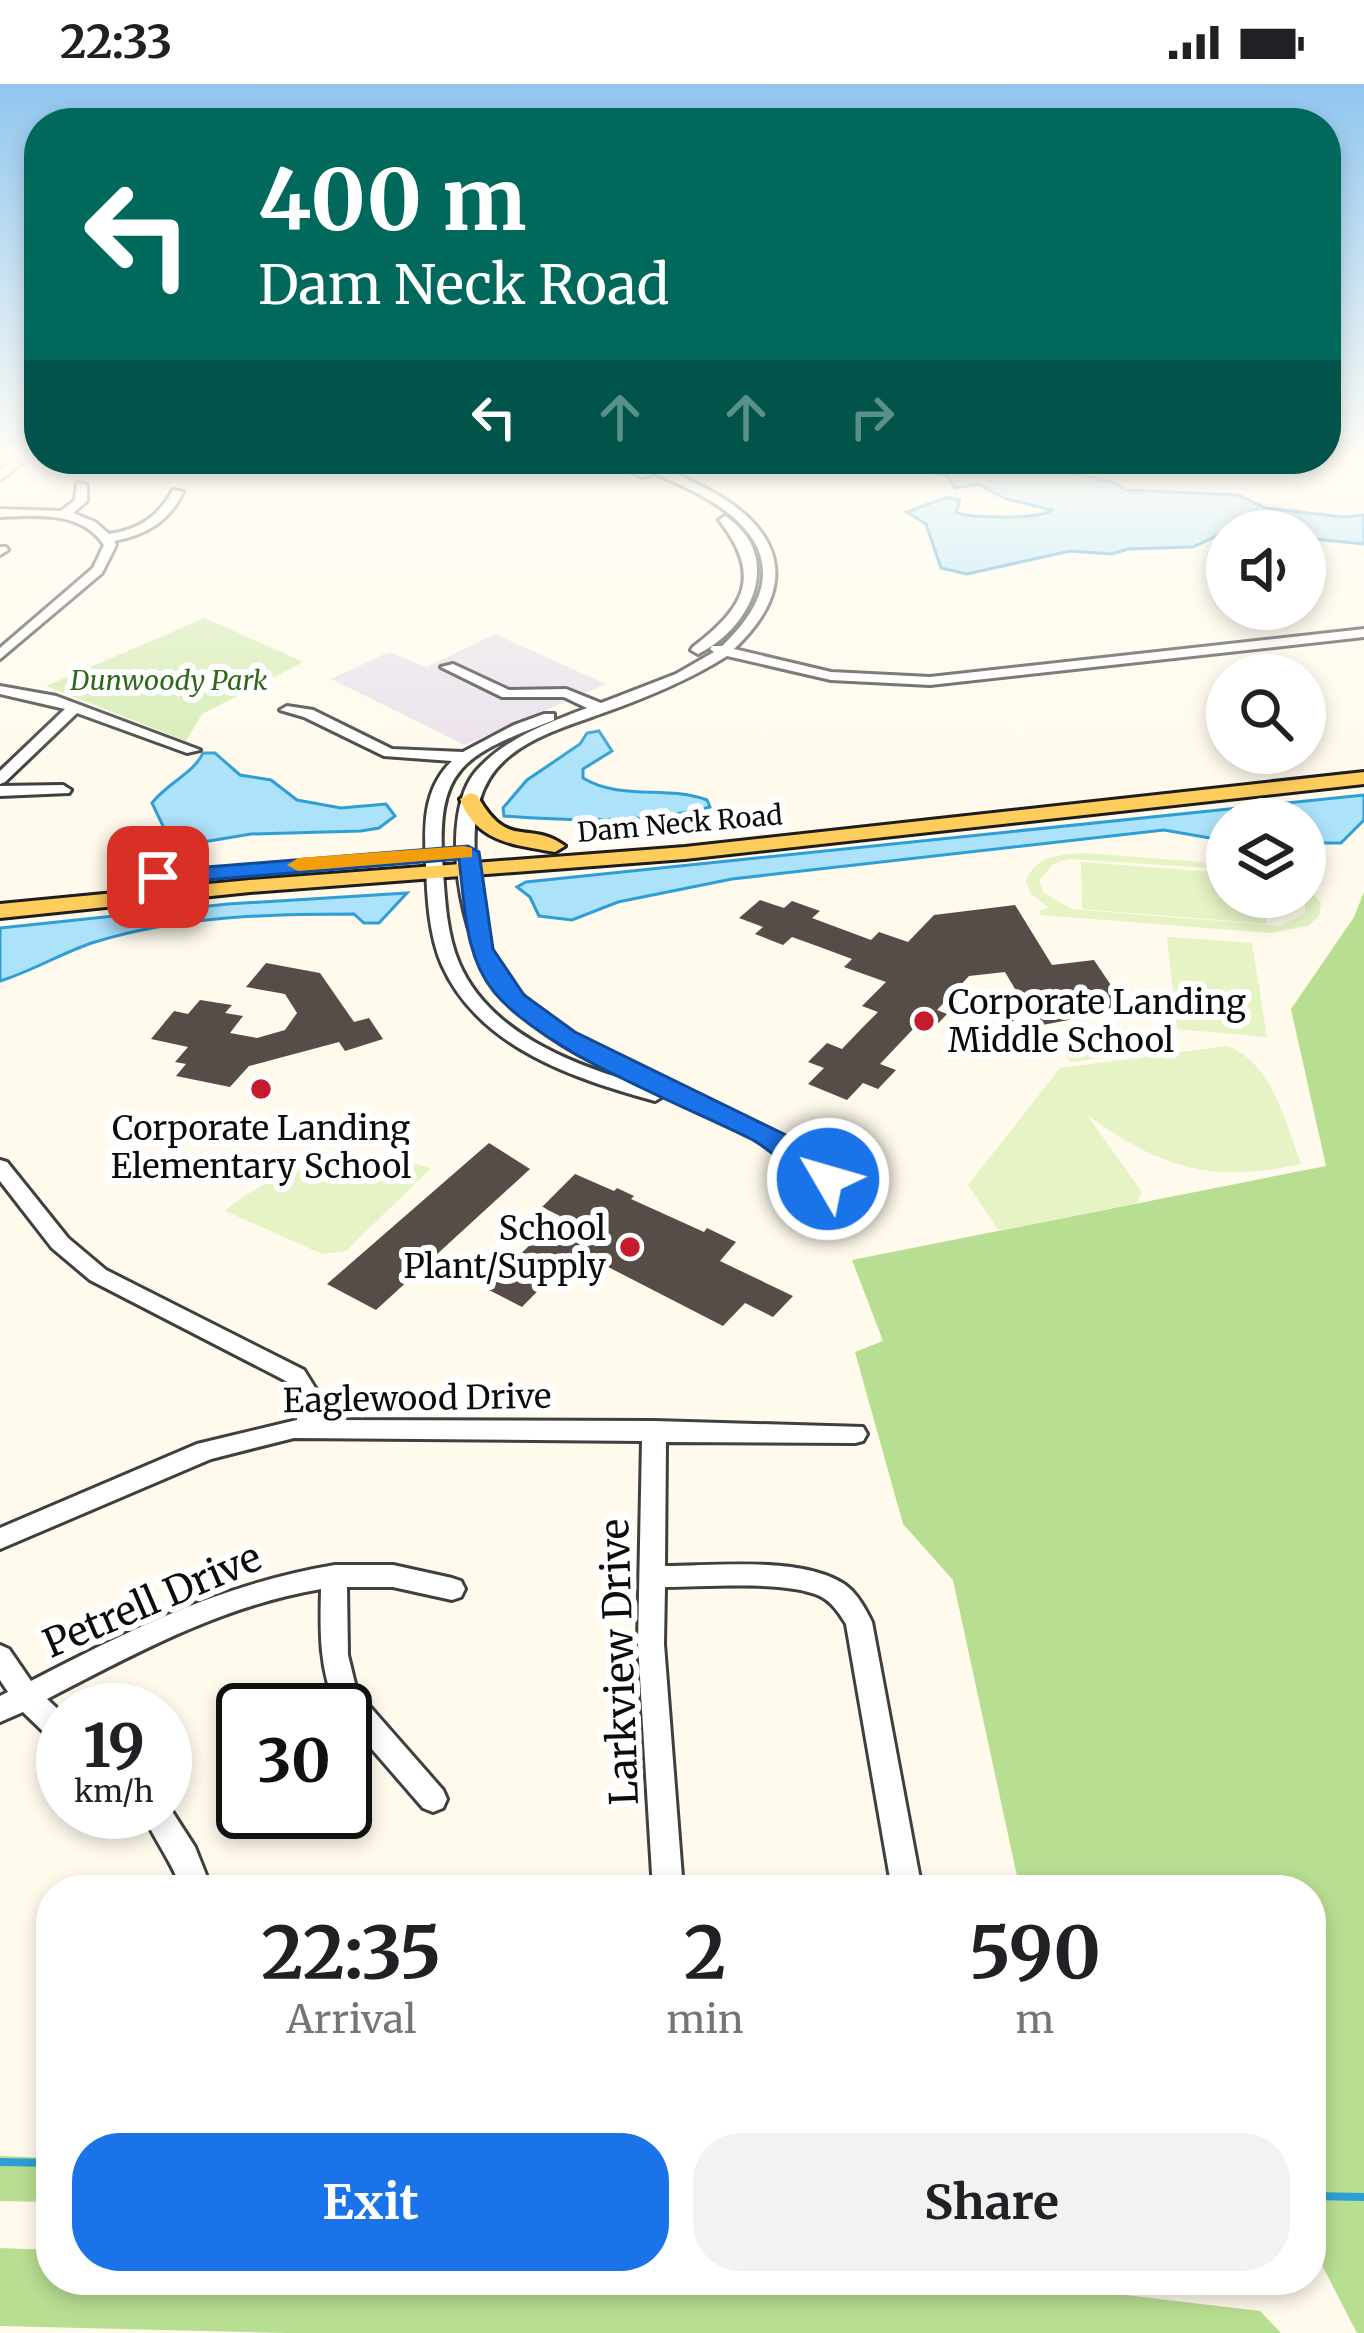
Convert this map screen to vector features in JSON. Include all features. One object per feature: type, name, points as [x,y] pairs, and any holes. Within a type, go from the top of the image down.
[{"type":"main road","name":"Dam Neck Road","points":[[469,861],[555,846],[679,837],[1364,762]]},
{"type":"main road","name":"Dam Neck Road","points":[[0,894],[469,861],[685,853],[1364,778]]},
{"type":"main road","points":[[470,799],[477,819],[491,831],[555,846]]},
{"type":"main road","name":"Dam Neck Road","points":[[0,911],[436,863]]},
{"type":"street","points":[[0,655],[102,565]]},
{"type":"street","points":[[719,644],[752,585],[753,565]]},
{"type":"street","points":[[768,565],[766,601],[719,644],[594,705],[499,758],[482,773],[470,799],[469,861],[482,949],[501,985],[516,1000],[566,1037],[793,1150],[828,1179]]},
{"type":"street","points":[[719,644],[868,671],[990,673],[1364,633]]},
{"type":"street","points":[[448,667],[514,695],[564,692],[594,705]]},
{"type":"street","points":[[0,690],[75,707],[191,750]]},
{"type":"street","points":[[594,705],[513,730],[468,757],[437,794],[436,863],[443,942],[453,970],[512,1034],[567,1065],[747,1126]]},
{"type":"street","points":[[0,779],[75,707]]},
{"type":"street","points":[[287,710],[308,713],[388,753],[468,757]]},
{"type":"street","points":[[0,791],[63,790]]},
{"type":"street","points":[[0,1167],[60,1243],[98,1275],[296,1376],[310,1399],[310,1427]]},
{"type":"street","name":"Eaglewood Drive","points":[[0,1539],[206,1450],[310,1427],[856,1434]]},
{"type":"street","name":"Larkview Drive","points":[[654,1430],[652,1667],[667,1875]]},
{"type":"street","points":[[651,1576],[805,1581],[830,1588],[852,1608],[882,1735],[905,1875]]},
{"type":"street","points":[[334,1577],[334,1665],[339,1683],[347,1700],[433,1799]]},
{"type":"street","name":"Petrell Drive","points":[[0,1710],[240,1597],[334,1577],[401,1577],[452,1589]]},
{"type":"street","points":[[0,1657],[36,1706]]},
{"type":"street","points":[[173,1839],[191,1875]]},
{"type":"shaded area","points":[[495,634],[606,684],[465,745],[331,679],[389,652],[427,667]]},
{"type":"green space","name":"Dunwoody Park","points":[[205,618],[303,662],[202,714],[186,741],[46,686]]},
{"type":"green space","points":[[1067,854],[1206,862],[1206,868],[1069,859],[1053,864],[1039,881],[1043,892],[1071,909],[1280,926],[1295,918],[1317,918],[1308,926],[1270,933],[1041,915],[1040,910],[1049,908],[1031,894],[1026,881],[1036,866]]},
{"type":"green space","points":[[1081,862],[1206,871],[1206,918],[1266,918],[1267,924],[1082,909]]},
{"type":"green space","points":[[1364,892],[1364,2333],[1357,2333],[1326,2273],[1326,1875],[1017,1875],[953,1580],[903,1524],[855,1352],[883,1341],[852,1260],[1326,1166],[1291,1009],[1354,917]]},
{"type":"green space","points":[[1167,937],[1252,943],[1267,1037],[1177,1029]]},
{"type":"green space","points":[[1139,1027],[1154,1051],[1070,1062],[1056,1038]]},
{"type":"green space","points":[[1227,1046],[1266,1079],[1301,1164],[1240,1172],[1188,1167],[1139,1148],[1087,1115],[1142,1192],[1137,1203],[999,1231],[968,1185],[1060,1068]]},
{"type":"green space","points":[[360,1157],[394,1158],[431,1168],[346,1251],[322,1254],[225,1211],[288,1174]]},
{"type":"green space","points":[[0,2156],[36,2157],[36,2202],[0,2201]]},
{"type":"green space","points":[[0,2248],[36,2249],[36,2295],[1125,2295],[1260,2311],[1281,2333],[287,2333],[0,2326]]},
{"type":"water","points":[[940,565],[1008,565],[967,574]]},
{"type":"water","points":[[599,731],[612,751],[583,769],[583,778],[613,789],[692,796],[707,800],[710,807],[635,818],[504,816],[503,808],[527,780],[580,744],[587,733]]},
{"type":"water","points":[[203,753],[215,753],[240,775],[271,780],[297,800],[341,808],[386,804],[395,816],[379,828],[361,831],[251,834],[173,847],[152,803]]},
{"type":"water","points":[[1364,795],[1364,820],[1341,843],[1326,843],[1326,799]]},
{"type":"water","points":[[1206,811],[1206,837],[1164,830],[732,879],[618,902],[572,920],[539,916],[530,897],[517,887],[526,882]]},
{"type":"water","points":[[407,893],[379,923],[364,923],[354,914],[322,914],[224,918],[159,927],[95,942],[0,981],[0,928],[228,904]]},
{"type":"building","name":"Corporate Landing Middle School","points":[[760,900],[784,908],[792,901],[820,911],[812,918],[871,940],[879,932],[908,942],[934,915],[1015,905],[1052,965],[1094,960],[1127,1009],[1037,1026],[1005,972],[969,976],[937,1010],[947,1014],[930,1032],[916,1026],[880,1064],[896,1070],[878,1089],[863,1083],[847,1100],[808,1084],[824,1068],[808,1062],[827,1043],[842,1049],[878,1012],[862,1006],[886,982],[844,967],[852,959],[817,946],[792,937],[783,945],[755,934],[763,927],[739,918]]},
{"type":"building","name":"Corporate Landing Elementary School","points":[[266,963],[320,973],[354,1022],[369,1018],[383,1039],[345,1051],[339,1042],[249,1066],[230,1087],[176,1076],[186,1064],[175,1062],[188,1047],[151,1039],[174,1011],[188,1014],[200,1000],[232,1005],[225,1013],[243,1016],[230,1033],[257,1038],[285,1030],[297,1013],[285,994],[246,987]]},
{"type":"building","points":[[489,1143],[530,1169],[376,1310],[327,1284]]},
{"type":"building","name":"School Plant/Supply","points":[[575,1174],[736,1242],[720,1261],[793,1296],[773,1317],[745,1303],[723,1326],[577,1251],[522,1307],[485,1288],[560,1216],[542,1207]]},
{"type":"waterway","points":[[0,2162],[36,2163]]},
{"type":"waterway","points":[[1326,2196],[1364,2197]]},
{"type":"slow traffic","points":[[298,865],[464,853]]},
{"type":"place","name":"Corporate Landing Middle School","points":[[924,1021]]},
{"type":"place","name":"Corporate Landing Elementary School","points":[[261,1089]]},
{"type":"place","name":"School Plant/Supply","points":[[630,1247]]},
{"type":"route","points":[[158,877],[468,852],[482,949],[501,985],[516,1000],[566,1037],[781,1143],[828,1179]]}]
